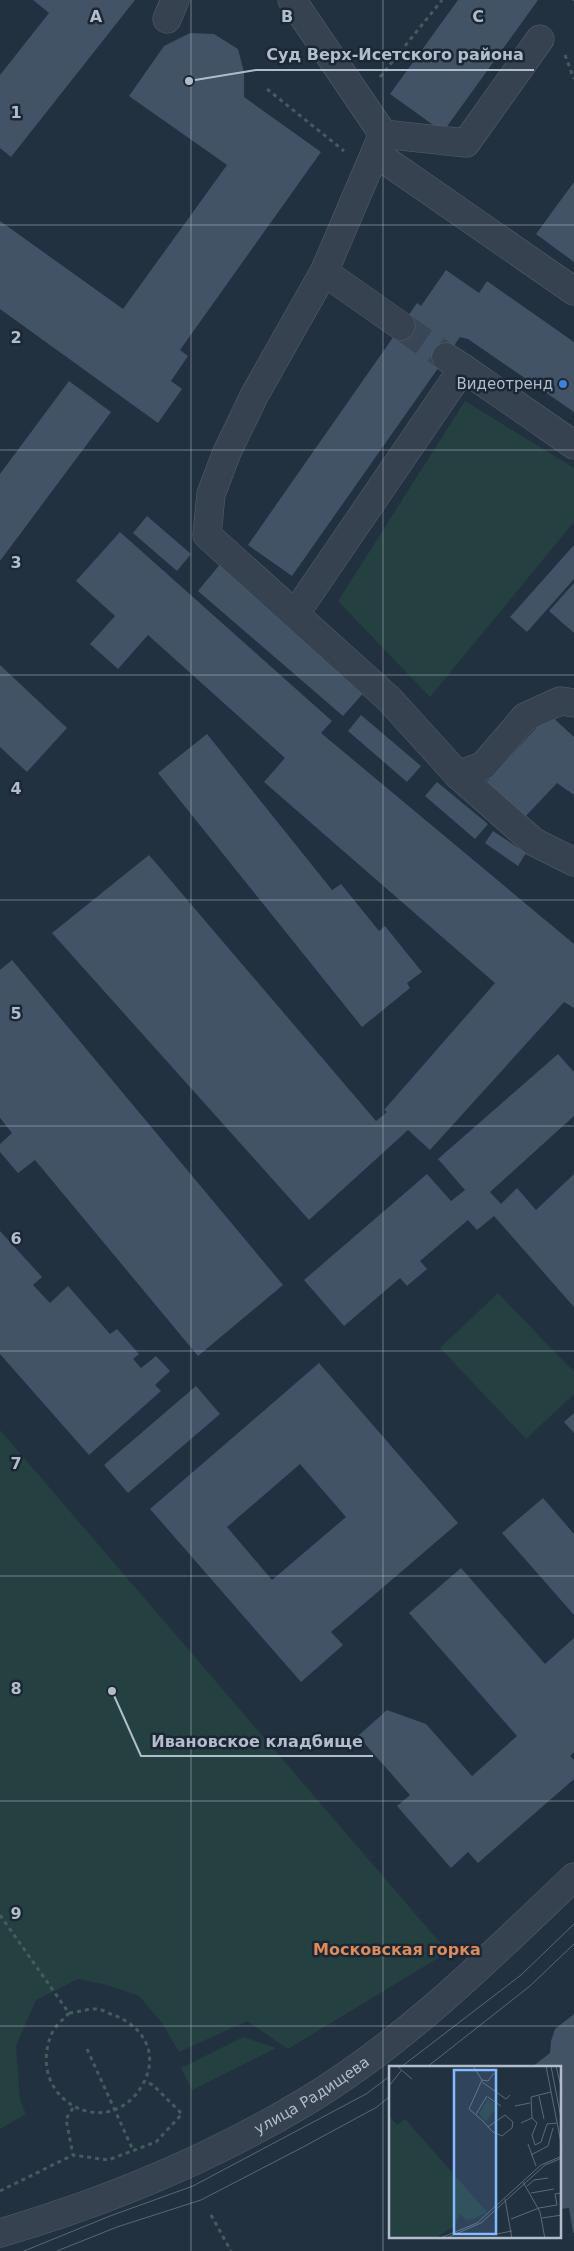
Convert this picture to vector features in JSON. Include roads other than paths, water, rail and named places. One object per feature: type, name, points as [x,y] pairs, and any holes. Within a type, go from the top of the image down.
[{"type":"street","points":[[292,0],[360,101],[376,153],[574,291]]},
{"type":"street","points":[[376,153],[466,143],[540,39]]},
{"type":"street","points":[[376,153],[324,272],[226,452],[211,494],[206,535],[389,699],[458,775],[534,842],[574,862]]},
{"type":"street","points":[[324,272],[401,326]]},
{"type":"street","points":[[304,601],[454,362],[574,445]]},
{"type":"street","points":[[458,775],[483,766],[525,717],[560,701],[574,703]]},
{"type":"street","name":"улица Радищева","points":[[0,2233],[145,2182],[220,2148],[306,2102],[381,2049],[466,1980],[574,1877]]},
{"type":"tunnel","points":[[401,326],[446,357]]},
{"type":"tram line","points":[[402,2066],[521,1975],[574,1924]]},
{"type":"tram line","points":[[428,2066],[530,1986],[574,1944]]},
{"type":"tram line","points":[[24,2251],[110,2216],[193,2186],[366,2094],[389,2077]]},
{"type":"tram line","points":[[57,2251],[117,2227],[201,2200],[377,2107],[389,2097]]},
{"type":"place","name":"Суд Верх-Исетского района","points":[[189,81]]},
{"type":"place","name":"Видеотренд","points":[[563,384]]},
{"type":"place","name":"Ивановское кладбище","points":[[112,1691]]},
{"type":"district","name":"Московская горка","points":[[397,1949]]}]
